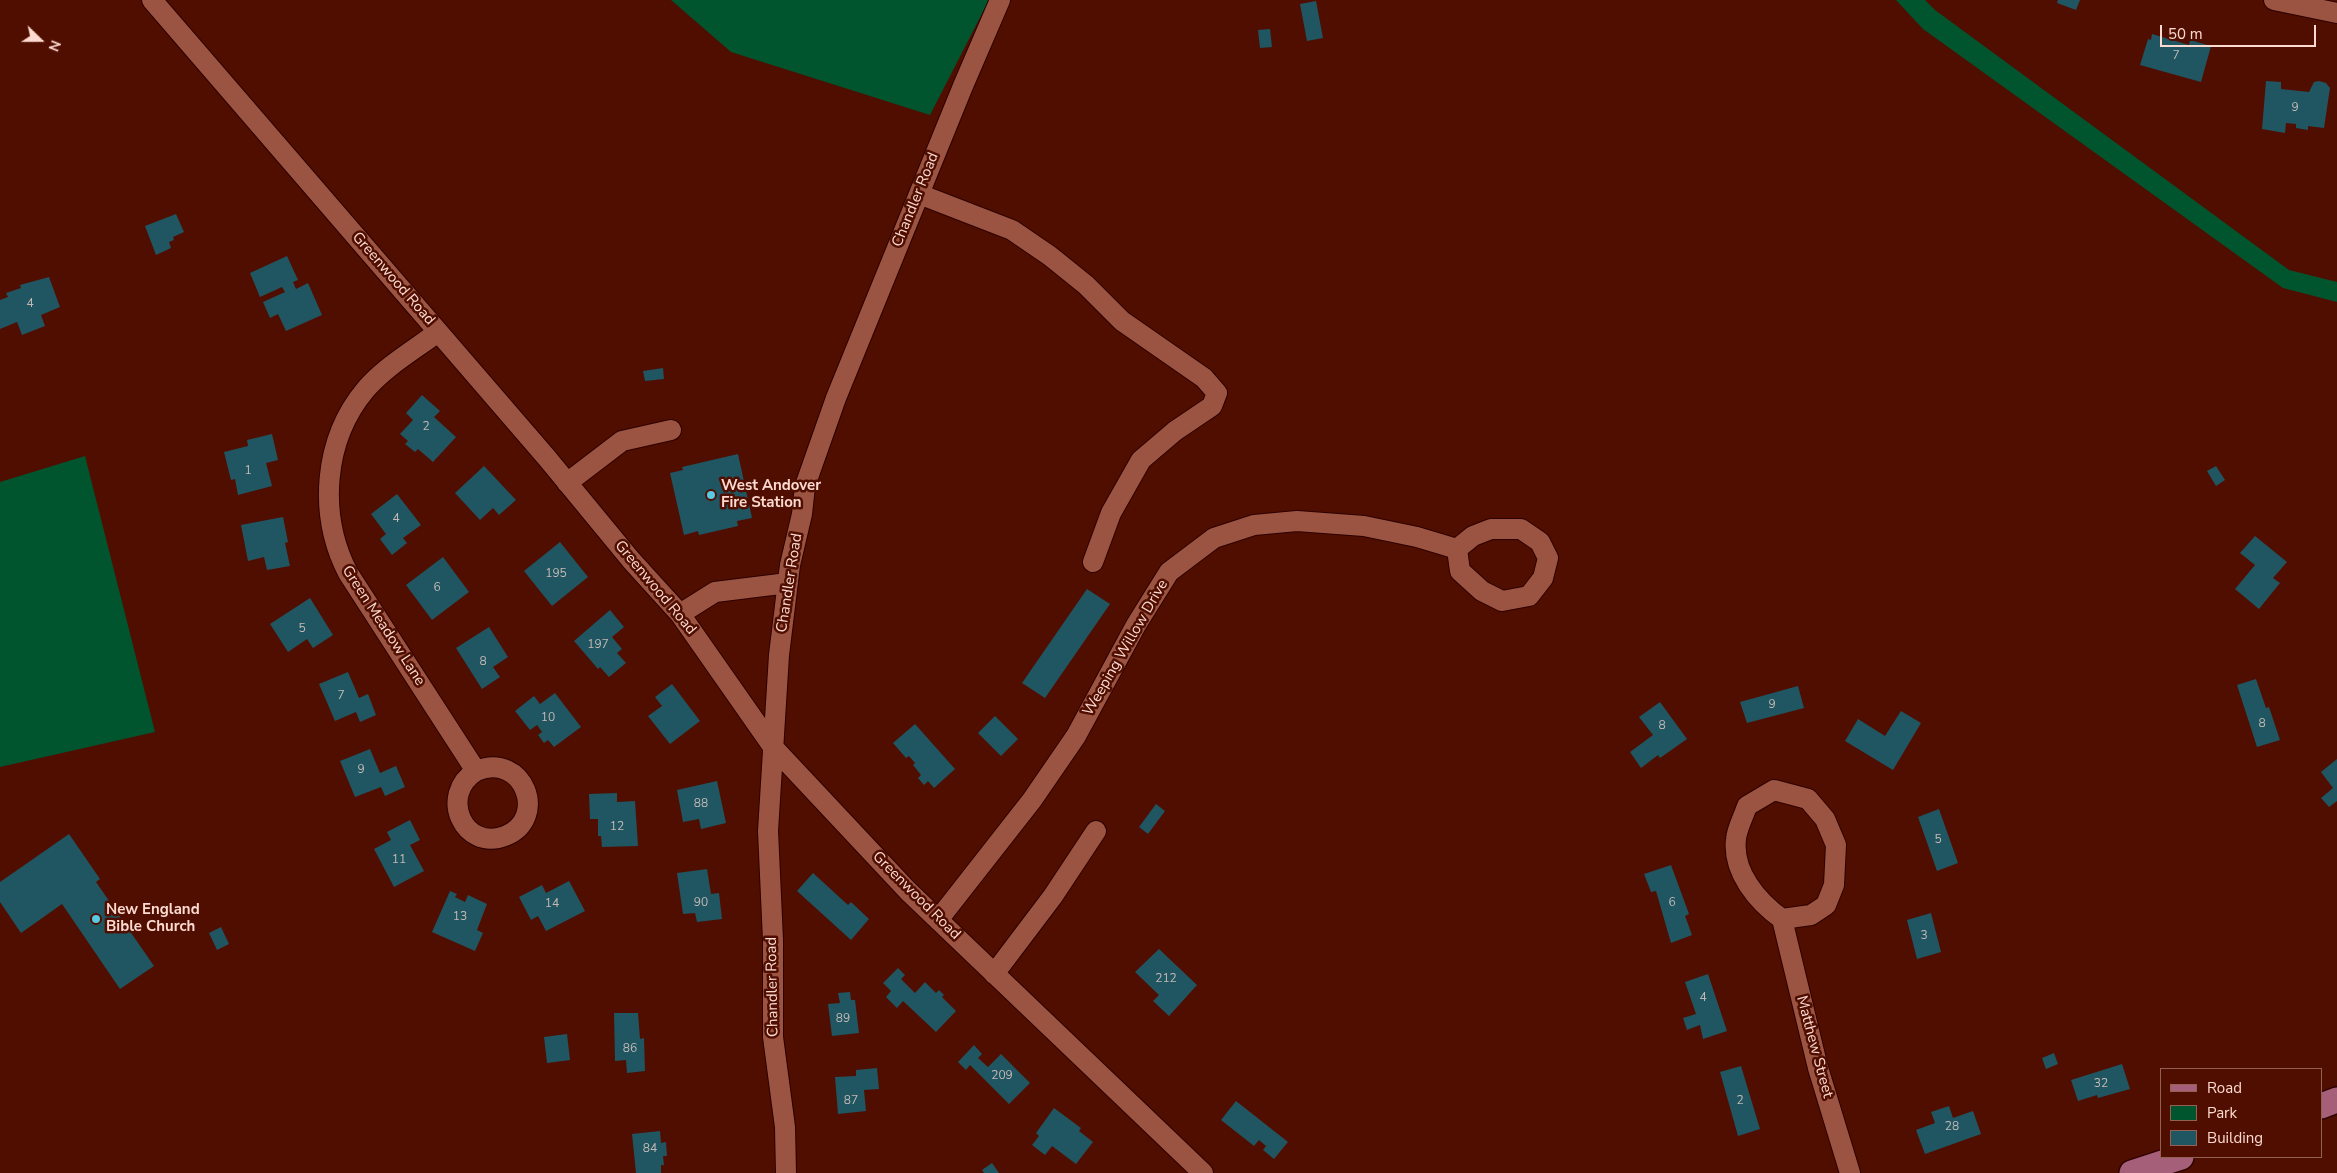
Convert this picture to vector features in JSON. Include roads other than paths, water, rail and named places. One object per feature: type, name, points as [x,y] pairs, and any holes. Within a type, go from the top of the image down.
[{"type":"main road","points":[[2322,1106],[2337,1100]]},
{"type":"main road","points":[[2132,1173],[2178,1158]]},
{"type":"street","name":"Greenwood Road","points":[[152,0],[567,482],[631,560],[680,614],[773,747],[908,891],[1203,1173]]},
{"type":"street","name":"Chandler Road","points":[[786,1173],[785,1126],[772,1037],[773,940],[768,831],[779,655],[788,583],[806,486],[836,398],[1000,0]]},
{"type":"street","points":[[2274,0],[2337,13]]},
{"type":"street","points":[[919,194],[1012,230],[1050,256],[1122,320],[1204,378],[1217,393],[1212,406],[1175,432],[1141,460],[1111,513],[1093,562]]},
{"type":"street","name":"Green Meadow Lane","points":[[438,332],[383,372],[366,390],[351,413],[340,436],[332,464],[329,488],[329,514],[332,536],[338,554],[348,573],[476,771]]},
{"type":"street","points":[[567,482],[622,441],[671,430]]},
{"type":"street","name":"Weeping Willow Drive","points":[[938,920],[1032,800],[1076,736],[1136,625],[1169,572],[1214,538],[1254,525],[1297,521],[1364,526],[1417,537],[1457,549]]},
{"type":"street","points":[[1491,528],[1521,529],[1540,542],[1548,558],[1543,578],[1528,596],[1502,601],[1482,591],[1460,571],[1457,549],[1473,536],[1491,528]]},
{"type":"street","points":[[680,614],[715,592],[788,583]]},
{"type":"street","points":[[1774,790],[1808,799],[1825,819],[1836,845],[1834,885],[1826,905],[1811,916],[1782,919],[1764,906],[1749,886],[1739,863],[1736,839],[1747,806],[1774,790]]},
{"type":"street","points":[[994,974],[1052,896],[1096,832]]},
{"type":"street","name":"Matthew Street","points":[[1782,919],[1818,1068],[1850,1173]]},
{"type":"place","name":"West Andover Fire Station","points":[[711,495]]},
{"type":"place","name":"New England Bible Church","points":[[96,919]]}]
